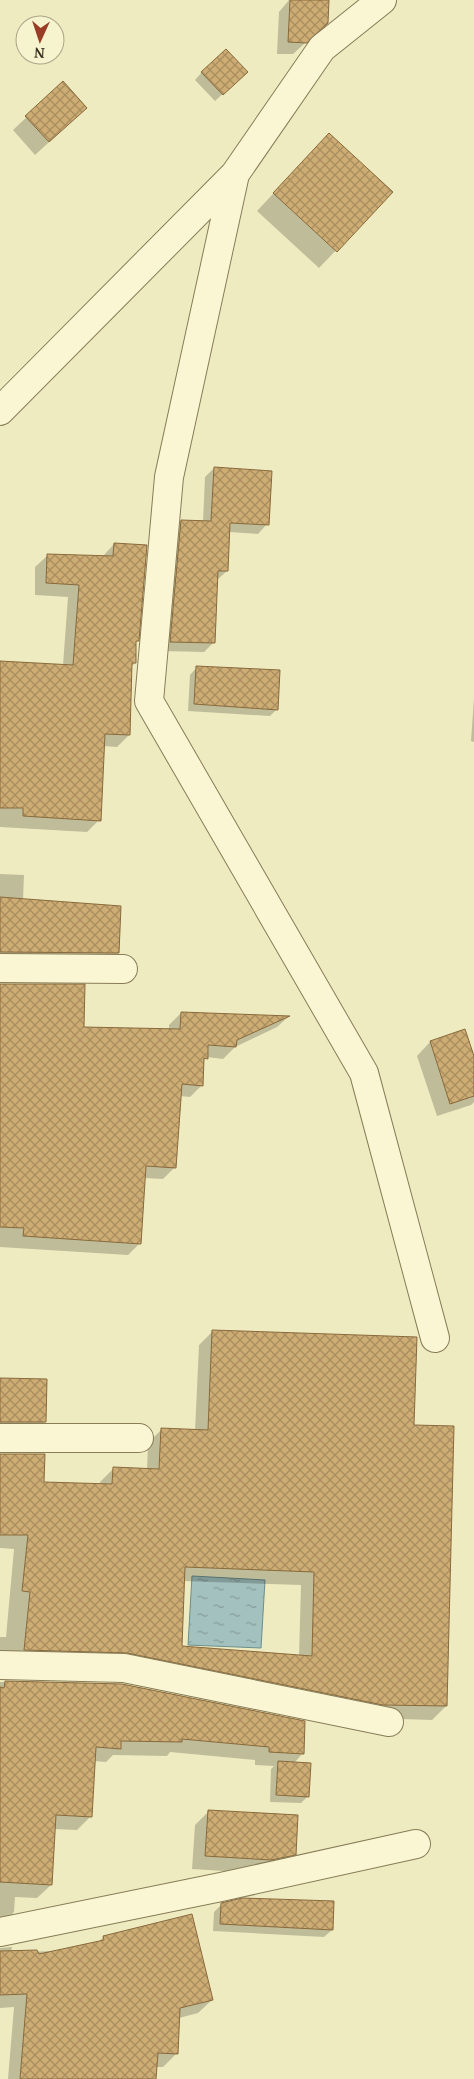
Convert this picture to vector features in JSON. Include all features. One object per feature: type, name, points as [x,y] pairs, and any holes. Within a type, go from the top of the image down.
[{"type":"street","points":[[0,411],[235,174],[322,48],[382,0]]},
{"type":"street","points":[[235,174],[169,477],[149,701],[364,1073],[435,1338]]},
{"type":"street","points":[[0,968],[123,969]]},
{"type":"street","points":[[0,1438],[140,1438]]},
{"type":"street","points":[[0,1666],[124,1668],[389,1722]]},
{"type":"street","points":[[0,1932],[221,1887],[416,1844]]},
{"type":"water","points":[[192,1576],[265,1580],[261,1648],[188,1645]]},
{"type":"building","points":[[290,0],[329,0],[328,23],[307,43],[288,42]]},
{"type":"building","points":[[226,49],[248,72],[223,95],[201,72]]},
{"type":"building","points":[[63,81],[87,108],[49,142],[25,116]]},
{"type":"building","points":[[329,133],[393,192],[337,252],[273,193]]},
{"type":"building","points":[[214,467],[272,471],[269,525],[230,523],[228,571],[218,571],[215,643],[170,642],[181,520],[211,521]]},
{"type":"building","points":[[114,543],[147,545],[139,641],[136,641],[136,663],[132,663],[130,735],[105,734],[101,821],[23,816],[23,808],[0,808],[0,661],[73,665],[79,585],[46,583],[47,554],[113,556]]},
{"type":"building","points":[[196,666],[280,670],[278,710],[194,704]]},
{"type":"building","points":[[0,897],[121,906],[119,953],[0,952]]},
{"type":"building","points":[[0,984],[85,984],[84,1027],[180,1029],[181,1012],[290,1016],[237,1040],[236,1047],[208,1045],[208,1059],[204,1058],[203,1086],[182,1084],[176,1168],[146,1166],[141,1244],[23,1236],[24,1228],[0,1227]]},
{"type":"building","points":[[465,1029],[474,1056],[474,1096],[450,1104],[430,1041]]},
{"type":"building","points":[[212,1330],[417,1337],[414,1425],[454,1426],[447,1706],[383,1705],[127,1653],[24,1650],[30,1592],[22,1591],[28,1535],[0,1535],[0,1454],[45,1454],[44,1482],[112,1484],[113,1467],[159,1469],[161,1428],[208,1430]],"holes":[[[185,1567],[314,1572],[312,1656],[182,1646]]]},
{"type":"building","points":[[0,1378],[47,1379],[46,1422],[0,1422]]},
{"type":"building","points":[[5,1681],[122,1684],[305,1721],[304,1754],[269,1752],[269,1747],[182,1739],[182,1742],[121,1741],[121,1749],[96,1747],[92,1817],[56,1815],[52,1885],[0,1882],[0,1687],[4,1688]]},
{"type":"building","points":[[278,1761],[311,1763],[309,1797],[276,1795]]},
{"type":"building","points":[[208,1810],[298,1815],[296,1855],[271,1860],[205,1856]]},
{"type":"building","points":[[242,1898],[334,1901],[333,1930],[220,1924],[221,1903]]},
{"type":"building","points":[[192,1914],[213,2000],[180,2008],[178,2054],[158,2053],[156,2079],[20,2079],[27,1994],[0,1995],[0,1951],[37,1950],[39,1954],[104,1940],[103,1936]]}]
